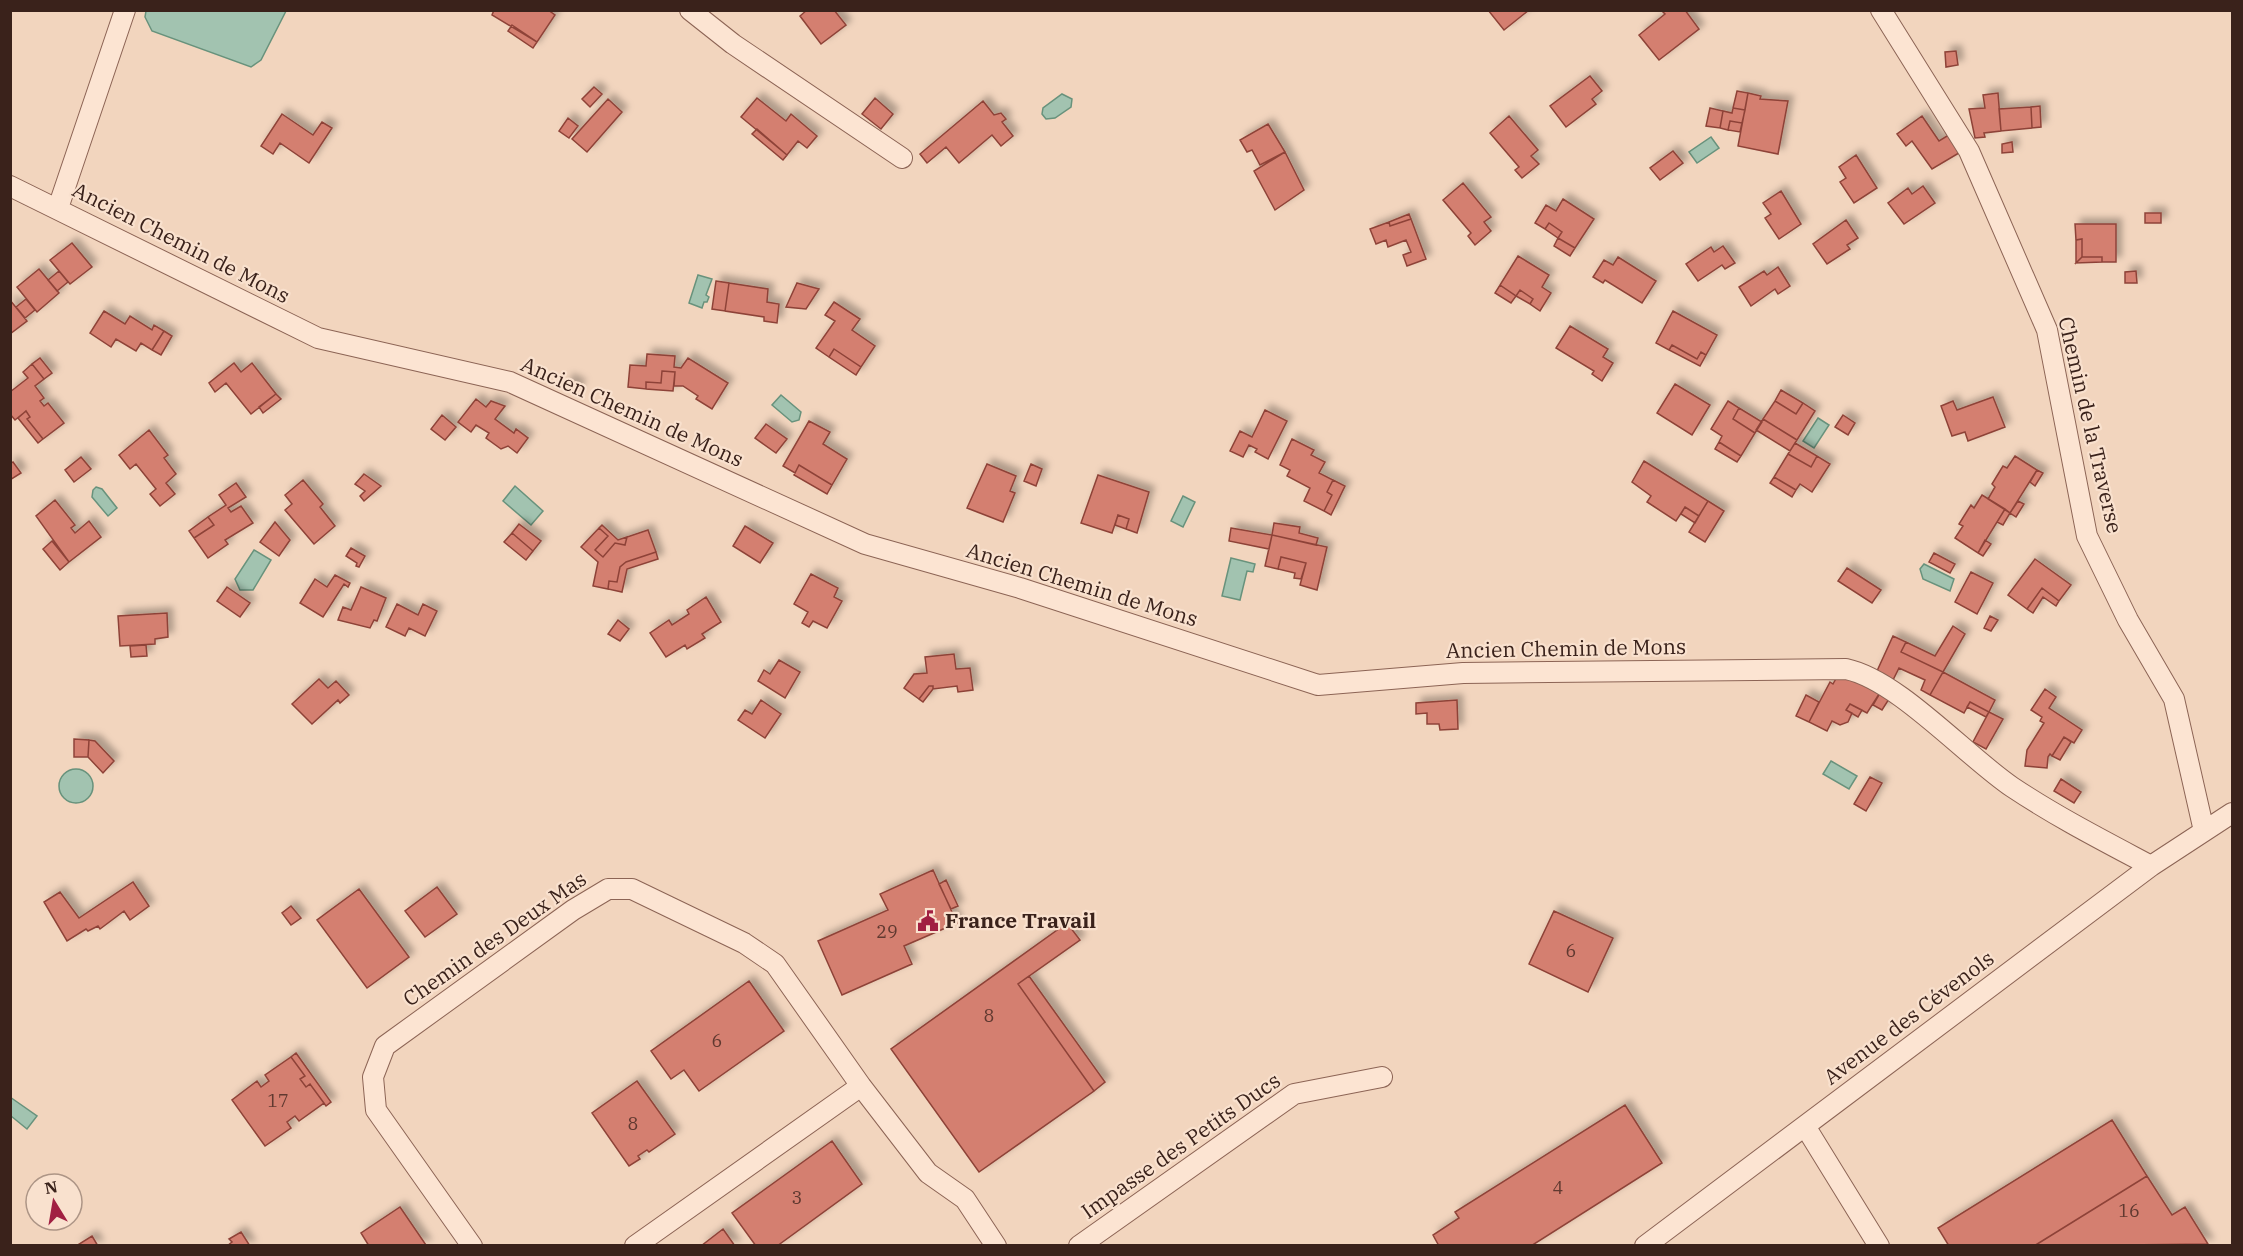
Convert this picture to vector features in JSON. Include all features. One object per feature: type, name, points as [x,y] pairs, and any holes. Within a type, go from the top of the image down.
[{"type":"street","points":[[58,208],[125,10]]},
{"type":"street","points":[[690,10],[733,44],[902,158]]},
{"type":"street","name":"Chemin de la Traverse","points":[[1881,10],[1969,151],[2047,330],[2087,536],[2128,620],[2174,699],[2204,831]]},
{"type":"street","name":"Ancien Chemin de Mons","points":[[10,186],[318,338],[510,382],[865,544],[1020,588],[1318,685],[1463,673],[1845,669],[1863,672],[1887,687],[2010,786],[2073,825],[2151,866]]},
{"type":"street","name":"Avenue des Cévenols","points":[[1645,1245],[2151,866],[2232,813]]},
{"type":"street","name":"Chemin des Deux Mas","points":[[472,1245],[376,1110],[373,1077],[385,1046],[573,910],[608,889],[633,889],[744,943],[775,964],[861,1086],[928,1173],[965,1199],[996,1245]]},
{"type":"street","name":"Impasse des Petits Ducs","points":[[1079,1245],[1294,1094],[1382,1077]]},
{"type":"street","points":[[635,1245],[861,1086]]},
{"type":"street","points":[[1805,1126],[1879,1245]]},
{"type":"shaded area","points":[[146,10],[286,11],[261,60],[251,67],[152,31],[145,17]]},
{"type":"shaded area","points":[[1062,94],[1072,99],[1071,107],[1055,118],[1046,119],[1042,114],[1043,108]]},
{"type":"shaded area","points":[[1711,137],[1719,148],[1697,163],[1689,152]]},
{"type":"shaded area","points":[[698,275],[712,279],[706,295],[709,297],[702,308],[689,303]]},
{"type":"shaded area","points":[[781,395],[801,412],[799,420],[792,422],[772,405]]},
{"type":"shaded area","points":[[1818,418],[1829,425],[1814,448],[1803,441]]},
{"type":"shaded area","points":[[515,486],[543,511],[531,525],[503,501]]},
{"type":"shaded area","points":[[96,487],[102,489],[117,508],[108,516],[92,497]]},
{"type":"shaded area","points":[[1183,496],[1195,502],[1183,527],[1171,521]]},
{"type":"shaded area","points":[[254,550],[271,560],[253,590],[240,590],[235,579]]},
{"type":"shaded area","points":[[1231,558],[1255,564],[1253,572],[1247,571],[1240,600],[1222,596]]},
{"type":"shaded area","points":[[1924,564],[1954,579],[1950,591],[1923,579],[1920,569]]},
{"type":"shaded area","points":[[1831,761],[1857,776],[1849,789],[1823,774]]},
{"type":"shaded area","points":[[76,769],[88,774],[93,786],[88,798],[76,803],[64,798],[59,786],[64,774]]},
{"type":"shaded area","points":[[10,1097],[37,1116],[27,1129],[11,1116]]},
{"type":"building","points":[[494,10],[548,10],[555,15],[537,42],[492,15]]},
{"type":"building","points":[[807,10],[834,10],[846,25],[821,44],[800,16]]},
{"type":"building","points":[[1488,10],[1529,10],[1504,30]]},
{"type":"building","points":[[1661,10],[1685,10],[1699,29],[1659,60],[1639,35],[1665,14]]},
{"type":"building","points":[[512,25],[537,42],[533,48],[508,31]]},
{"type":"building","points":[[1956,51],[1958,65],[1946,67],[1945,52]]},
{"type":"building","points":[[1590,76],[1602,91],[1592,99],[1596,104],[1566,127],[1550,106]]},
{"type":"building","points":[[594,87],[602,94],[590,107],[582,99]]},
{"type":"building","points":[[1737,91],[1748,93],[1745,110],[1733,108]]},
{"type":"building","points":[[1748,93],[1761,96],[1760,99],[1788,101],[1778,154],[1738,146]]},
{"type":"building","points":[[1998,93],[2001,131],[1984,133],[1985,137],[1975,138],[1969,109],[1985,108],[1983,95]]},
{"type":"building","points":[[757,98],[786,121],[791,114],[817,136],[807,148],[798,141],[787,155],[741,117]]},
{"type":"building","points":[[875,98],[893,114],[881,129],[862,114]]},
{"type":"building","points":[[608,99],[622,112],[587,152],[572,139]]},
{"type":"building","points":[[983,101],[994,115],[1001,113],[1006,119],[1002,122],[1013,136],[1001,146],[992,135],[959,163],[946,147],[927,163],[920,154]]},
{"type":"building","points":[[2040,106],[2041,127],[2032,128],[2031,107]]},
{"type":"building","points":[[2031,107],[2032,128],[2001,131],[1999,109]]},
{"type":"building","points":[[1710,108],[1723,111],[1720,128],[1706,126]]},
{"type":"building","points":[[1733,108],[1745,110],[1742,123],[1730,121],[1728,130],[1720,128],[1723,111],[1732,113]]},
{"type":"building","points":[[282,114],[313,135],[322,122],[332,128],[309,163],[280,143],[273,154],[261,146]]},
{"type":"building","points":[[1509,116],[1538,150],[1531,156],[1539,164],[1522,178],[1515,170],[1519,167],[1490,133]]},
{"type":"building","points":[[1922,116],[1939,141],[1952,133],[1964,150],[1932,169],[1912,141],[1906,146],[1897,134]]},
{"type":"building","points":[[568,118],[578,126],[569,138],[559,131]]},
{"type":"building","points":[[1730,121],[1742,123],[1740,132],[1728,130]]},
{"type":"building","points":[[1268,124],[1285,152],[1260,165],[1252,150],[1247,152],[1240,140]]},
{"type":"building","points":[[757,129],[787,155],[783,160],[752,134]]},
{"type":"building","points":[[2012,142],[2013,152],[2002,153],[2002,144]]},
{"type":"building","points":[[1673,151],[1683,163],[1660,180],[1650,168]]},
{"type":"building","points":[[1285,152],[1304,190],[1275,210],[1254,171]]},
{"type":"building","points":[[1856,155],[1877,188],[1854,203],[1840,182],[1846,178],[1839,167]]},
{"type":"building","points":[[1463,183],[1491,217],[1484,222],[1491,231],[1475,245],[1468,236],[1471,233],[1443,200]]},
{"type":"building","points":[[1923,186],[1935,203],[1904,224],[1888,203],[1908,188],[1912,194]]},
{"type":"building","points":[[1781,191],[1801,224],[1779,239],[1765,218],[1771,214],[1763,203]]},
{"type":"building","points":[[1563,199],[1594,219],[1575,248],[1558,238],[1562,232],[1549,223],[1545,229],[1535,223],[1546,205],[1556,211]]},
{"type":"building","points":[[2145,213],[2161,213],[2161,223],[2145,223]]},
{"type":"building","points":[[1409,214],[1411,219],[1390,226],[1389,222]]},
{"type":"building","points":[[1411,219],[1426,259],[1407,266],[1403,255],[1411,252],[1406,240],[1388,247],[1386,240],[1376,244],[1370,229],[1389,222],[1390,226]]},
{"type":"building","points":[[1846,220],[1858,238],[1847,245],[1850,249],[1827,264],[1813,244]]},
{"type":"building","points":[[1549,223],[1562,232],[1558,238],[1545,229]]},
{"type":"building","points":[[2075,224],[2116,224],[2116,262],[2102,262],[2102,257],[2082,257],[2082,239],[2076,240]]},
{"type":"building","points":[[1558,238],[1575,248],[1570,256],[1554,246]]},
{"type":"building","points":[[2082,239],[2082,257],[2076,263],[2076,240]]},
{"type":"building","points":[[72,243],[92,267],[70,284],[50,260]]},
{"type":"building","points":[[1723,246],[1735,263],[1725,269],[1722,265],[1698,281],[1686,264],[1711,247],[1714,252]]},
{"type":"building","points":[[1518,256],[1549,275],[1542,287],[1551,293],[1540,311],[1530,304],[1533,299],[1520,290],[1516,296],[1500,285]]},
{"type":"building","points":[[1618,257],[1656,281],[1642,303],[1605,280],[1603,283],[1593,277],[1604,260],[1613,265]]},
{"type":"building","points":[[2082,257],[2102,257],[2102,262],[2076,263]]},
{"type":"building","points":[[1778,267],[1790,286],[1778,294],[1775,289],[1751,306],[1739,287],[1764,271],[1767,275]]},
{"type":"building","points":[[39,269],[59,293],[37,312],[17,287]]},
{"type":"building","points":[[59,271],[68,282],[57,291],[48,280]]},
{"type":"building","points":[[2136,271],[2137,283],[2125,283],[2125,272]]},
{"type":"building","points":[[716,281],[729,283],[725,311],[712,309]]},
{"type":"building","points":[[729,283],[768,289],[767,302],[779,304],[777,323],[764,321],[764,317],[725,311]]},
{"type":"building","points":[[797,283],[819,289],[806,309],[786,307]]},
{"type":"building","points":[[1500,285],[1516,296],[1511,303],[1495,293]]},
{"type":"building","points":[[1520,290],[1533,299],[1530,304],[1516,296]]},
{"type":"building","points":[[26,299],[35,310],[25,318],[16,307]]},
{"type":"building","points":[[10,300],[27,321],[10,334]]},
{"type":"building","points":[[834,302],[860,319],[852,330],[875,346],[861,367],[834,349],[829,357],[816,348],[835,321],[825,315]]},
{"type":"building","points":[[104,311],[125,324],[130,316],[152,330],[154,325],[164,331],[152,350],[141,343],[136,351],[116,339],[111,347],[90,333]]},
{"type":"building","points":[[1673,311],[1717,335],[1706,355],[1701,352],[1697,359],[1672,345],[1669,350],[1656,343]]},
{"type":"building","points":[[1570,326],[1608,349],[1603,357],[1613,363],[1602,381],[1592,374],[1594,371],[1556,348]]},
{"type":"building","points":[[164,331],[172,336],[161,355],[152,350]]},
{"type":"building","points":[[1672,345],[1697,359],[1701,352],[1706,355],[1700,366],[1669,350]]},
{"type":"building","points":[[834,349],[861,367],[856,375],[829,357]]},
{"type":"building","points":[[647,354],[675,356],[674,367],[681,368],[688,358],[728,383],[712,409],[696,399],[698,396],[683,386],[674,386],[675,372],[662,371],[661,383],[646,382],[646,389],[628,387],[630,365],[646,366]]},
{"type":"building","points":[[40,358],[52,373],[44,379],[32,364]]},
{"type":"building","points":[[234,363],[241,372],[252,363],[276,394],[251,414],[226,383],[215,392],[209,383]]},
{"type":"building","points":[[32,364],[44,379],[35,386],[44,398],[40,401],[44,406],[48,403],[64,423],[43,439],[27,419],[30,417],[26,411],[15,420],[10,414],[10,392],[28,378],[23,372]]},
{"type":"building","points":[[662,371],[675,372],[673,391],[646,389],[646,382],[661,383]]},
{"type":"building","points":[[568,379],[580,385],[575,394],[564,389]]},
{"type":"building","points":[[1675,384],[1710,405],[1692,435],[1657,413]]},
{"type":"building","points":[[1781,390],[1803,403],[1796,414],[1775,401]]},
{"type":"building","points":[[276,394],[281,399],[263,413],[259,407]]},
{"type":"building","points":[[1993,397],[2005,427],[1968,441],[1965,432],[1952,436],[1941,406],[1953,401],[1957,410]]},
{"type":"building","points":[[476,399],[486,407],[491,401],[505,406],[495,419],[514,433],[516,429],[528,438],[517,453],[508,446],[501,449],[486,438],[489,433],[476,425],[471,432],[458,422]]},
{"type":"building","points":[[1728,401],[1739,408],[1733,419],[1755,433],[1741,456],[1719,442],[1722,436],[1711,429]]},
{"type":"building","points":[[1775,401],[1796,414],[1803,403],[1815,411],[1797,440],[1763,419]]},
{"type":"building","points":[[1739,408],[1762,422],[1755,433],[1733,419]]},
{"type":"building","points":[[1265,410],[1287,421],[1268,459],[1255,452],[1257,449],[1249,445],[1243,457],[1230,451],[1240,431],[1252,437]]},
{"type":"building","points":[[26,411],[30,417],[27,419],[43,439],[38,443],[18,418]]},
{"type":"building","points":[[442,415],[456,427],[445,440],[431,429]]},
{"type":"building","points":[[1843,415],[1855,423],[1848,435],[1835,427]]},
{"type":"building","points":[[1763,419],[1797,440],[1790,451],[1756,430]]},
{"type":"building","points":[[809,421],[830,432],[823,444],[847,459],[832,485],[799,465],[795,473],[783,466]]},
{"type":"building","points":[[766,424],[787,439],[776,453],[755,438]]},
{"type":"building","points":[[149,430],[168,455],[164,458],[176,474],[166,483],[175,494],[160,506],[150,494],[156,489],[136,464],[130,469],[119,455]]},
{"type":"building","points":[[1292,439],[1314,450],[1311,455],[1325,462],[1319,473],[1333,480],[1327,492],[1332,495],[1324,511],[1304,501],[1310,488],[1287,476],[1290,470],[1280,465]]},
{"type":"building","points":[[1719,442],[1741,456],[1737,462],[1715,449]]},
{"type":"building","points":[[1795,443],[1817,456],[1811,467],[1788,454]]},
{"type":"building","points":[[1788,454],[1811,467],[1817,456],[1830,464],[1812,492],[1800,484],[1796,490],[1774,477]]},
{"type":"building","points":[[2015,456],[2037,470],[2010,513],[1988,499],[1995,487],[1992,484],[2003,466],[2007,468]]},
{"type":"building","points":[[81,457],[91,469],[74,482],[65,470]]},
{"type":"building","points":[[1644,461],[1708,501],[1699,516],[1685,507],[1676,521],[1647,502],[1651,496],[1632,482]]},
{"type":"building","points":[[13,462],[21,473],[10,480],[10,464]]},
{"type":"building","points":[[987,464],[1016,476],[1010,491],[1015,493],[1003,522],[967,508]]},
{"type":"building","points":[[1031,464],[1042,469],[1036,486],[1024,481]]},
{"type":"building","points":[[799,465],[832,485],[827,494],[794,475]]},
{"type":"building","points":[[2037,470],[2043,473],[2035,486],[2030,482]]},
{"type":"building","points":[[364,474],[381,486],[364,501],[360,496],[365,491],[355,484]]},
{"type":"building","points":[[1098,475],[1149,492],[1137,533],[1126,529],[1129,519],[1118,515],[1112,533],[1081,523]]},
{"type":"building","points":[[1774,477],[1796,490],[1792,497],[1770,483]]},
{"type":"building","points":[[303,480],[323,504],[320,507],[335,526],[314,544],[285,510],[292,504],[285,495]]},
{"type":"building","points":[[1333,480],[1345,486],[1331,515],[1324,511],[1332,495],[1327,492]]},
{"type":"building","points":[[236,483],[246,497],[228,508],[231,512],[241,506],[253,523],[225,540],[228,544],[208,558],[194,538],[214,525],[208,517],[226,505],[219,495]]},
{"type":"building","points":[[1982,495],[2005,509],[1978,553],[1955,538],[1963,526],[1959,524],[1971,505],[1974,508]]},
{"type":"building","points":[[55,500],[75,525],[71,528],[75,533],[89,521],[101,537],[69,562],[36,516]]},
{"type":"building","points":[[1708,501],[1724,511],[1705,542],[1689,532]]},
{"type":"building","points":[[2018,501],[2024,504],[2016,517],[2010,513]]},
{"type":"building","points":[[1685,507],[1699,516],[1695,523],[1681,514]]},
{"type":"building","points":[[2005,509],[2010,513],[2003,525],[1997,522]]},
{"type":"building","points":[[1118,515],[1129,519],[1126,529],[1115,525]]},
{"type":"building","points":[[208,517],[214,525],[194,538],[189,531]]},
{"type":"building","points":[[275,522],[290,540],[279,556],[260,542]]},
{"type":"building","points":[[1274,523],[1300,527],[1299,533],[1318,538],[1316,545],[1272,535]]},
{"type":"building","points":[[519,524],[541,541],[533,551],[512,533]]},
{"type":"building","points":[[602,525],[618,540],[627,537],[625,545],[615,543],[603,557],[595,550],[608,536],[599,528]]},
{"type":"building","points":[[745,526],[773,543],[760,563],[733,546]]},
{"type":"building","points":[[599,528],[608,536],[595,550],[603,557],[615,543],[625,545],[627,537],[648,530],[656,552],[626,562],[620,567],[617,582],[609,581],[608,589],[593,586],[598,562],[581,547]]},
{"type":"building","points":[[1231,528],[1272,535],[1269,549],[1229,541]]},
{"type":"building","points":[[512,533],[533,551],[526,560],[504,542]]},
{"type":"building","points":[[1272,535],[1327,547],[1317,590],[1300,585],[1306,563],[1281,557],[1278,569],[1265,566]]},
{"type":"building","points":[[1985,540],[1991,544],[1983,556],[1978,553]]},
{"type":"building","points":[[52,541],[69,562],[60,570],[43,549]]},
{"type":"building","points":[[351,548],[365,556],[359,567],[346,556]]},
{"type":"building","points":[[656,552],[658,559],[627,569],[622,592],[608,589],[609,581],[617,582],[620,567],[626,562]]},
{"type":"building","points":[[1934,553],[1955,564],[1950,573],[1929,562]]},
{"type":"building","points":[[1281,557],[1306,563],[1301,579],[1294,578],[1295,573],[1278,569]]},
{"type":"building","points":[[2035,559],[2071,585],[2059,601],[2042,588],[2027,609],[2008,595]]},
{"type":"building","points":[[1847,568],[1881,590],[1872,603],[1838,581]]},
{"type":"building","points":[[1971,572],[1993,583],[1977,614],[1955,602]]},
{"type":"building","points":[[811,574],[838,588],[834,597],[842,601],[827,628],[813,621],[809,627],[802,623],[808,612],[794,604]]},
{"type":"building","points":[[335,575],[350,583],[348,587],[344,584],[323,617],[300,603],[315,579],[327,587]]},
{"type":"building","points":[[227,587],[250,603],[240,617],[217,601]]},
{"type":"building","points":[[361,587],[386,598],[377,621],[374,620],[370,628],[338,620],[343,607],[351,610]]},
{"type":"building","points":[[2042,588],[2059,601],[2056,606],[2043,597],[2033,613],[2027,609]]},
{"type":"building","points":[[706,597],[721,622],[702,634],[705,638],[687,649],[685,645],[666,657],[650,633],[669,620],[672,625],[689,614],[687,610]]},
{"type":"building","points":[[397,604],[418,615],[423,604],[437,611],[425,636],[409,628],[405,636],[386,627]]},
{"type":"building","points":[[167,613],[168,637],[155,639],[155,644],[120,646],[118,616]]},
{"type":"building","points":[[1990,616],[1998,620],[1991,631],[1984,628]]},
{"type":"building","points":[[618,620],[629,629],[620,641],[608,634]]},
{"type":"building","points":[[1953,626],[1965,634],[1943,672],[1901,652],[1906,642],[1935,656]]},
{"type":"building","points":[[1893,636],[1906,642],[1901,652],[1943,672],[1930,695],[1921,690],[1925,680],[1899,668],[1892,682],[1877,671]]},
{"type":"building","points":[[146,645],[147,656],[131,657],[130,646]]},
{"type":"building","points":[[954,654],[956,669],[970,668],[973,690],[958,692],[957,686],[933,689],[933,686],[929,686],[919,699],[904,688],[914,674],[927,673],[925,657]]},
{"type":"building","points":[[779,660],[800,672],[785,698],[758,681],[764,670],[770,674]]},
{"type":"building","points":[[1943,672],[1995,700],[1989,712],[1970,702],[1964,713],[1930,695]]},
{"type":"building","points":[[1838,675],[1881,691],[1867,713],[1850,704],[1846,710],[1852,713],[1848,722],[1840,725],[1832,721],[1827,731],[1809,722],[1830,682],[1833,684]]},
{"type":"building","points":[[319,679],[328,688],[336,681],[349,695],[340,703],[338,700],[312,724],[292,704]]},
{"type":"building","points":[[929,686],[933,686],[933,689],[923,702],[919,699]]},
{"type":"building","points":[[2045,689],[2056,697],[2049,708],[2082,730],[2074,743],[2064,737],[2052,756],[2050,754],[2048,757],[2047,768],[2025,766],[2027,750],[2044,723],[2040,721],[2042,717],[2031,710]]},
{"type":"building","points":[[1880,693],[1889,699],[1882,710],[1873,705]]},
{"type":"building","points":[[1806,695],[1819,702],[1809,722],[1796,716]]},
{"type":"building","points":[[761,700],[781,714],[765,738],[738,720],[745,710],[752,714]]},
{"type":"building","points":[[1457,700],[1458,729],[1440,730],[1439,724],[1427,724],[1427,713],[1416,714],[1416,703]]},
{"type":"building","points":[[1970,702],[1989,712],[1986,717],[1967,707]]},
{"type":"building","points":[[1850,704],[1862,710],[1858,717],[1846,710]]},
{"type":"building","points":[[1989,712],[2003,719],[1986,749],[1973,742]]},
{"type":"building","points":[[2064,737],[2071,742],[2060,760],[2052,756]]},
{"type":"building","points":[[74,739],[89,740],[88,757],[74,757]]},
{"type":"building","points":[[89,740],[95,741],[114,761],[103,773],[88,757]]},
{"type":"building","points":[[1870,777],[1882,783],[1866,811],[1854,804]]},
{"type":"building","points":[[2061,779],[2081,792],[2074,803],[2054,791]]},
{"type":"building","points":[[933,870],[957,923],[904,946],[912,964],[842,995],[818,941],[888,910],[880,894]]},
{"type":"building","points":[[946,880],[958,906],[951,909],[939,884]]},
{"type":"building","points":[[133,882],[149,906],[130,920],[124,911],[100,929],[98,926],[88,931],[86,929],[67,941],[44,902],[60,892],[79,918]]},
{"type":"building","points":[[437,887],[457,914],[425,937],[405,911]]},
{"type":"building","points":[[359,889],[409,957],[367,988],[317,920]]},
{"type":"building","points":[[291,906],[301,918],[291,925],[282,913]]},
{"type":"building","points":[[1554,911],[1613,938],[1588,992],[1529,964]]},
{"type":"building","points":[[1067,923],[1080,940],[1018,984],[1094,1091],[979,1172],[891,1049]]},
{"type":"building","points":[[1029,976],[1105,1082],[1094,1091],[1018,984]]},
{"type":"building","points":[[749,981],[784,1031],[699,1091],[684,1070],[671,1079],[651,1051]]},
{"type":"building","points":[[296,1053],[331,1102],[326,1106],[310,1084],[306,1087],[300,1079],[305,1076],[291,1057]]},
{"type":"building","points":[[291,1057],[305,1076],[300,1079],[306,1087],[310,1084],[324,1103],[299,1121],[295,1116],[287,1122],[291,1128],[265,1146],[232,1100],[257,1081],[261,1087],[269,1081],[265,1075]]},
{"type":"building","points":[[637,1081],[675,1134],[649,1152],[647,1150],[638,1156],[640,1159],[629,1166],[592,1113]]},
{"type":"building","points":[[1625,1105],[1662,1163],[1531,1246],[1439,1246],[1433,1235],[1459,1218],[1455,1212]]},
{"type":"building","points":[[2112,1120],[2147,1176],[2034,1246],[1949,1246],[1938,1228]]},
{"type":"building","points":[[832,1141],[862,1184],[777,1246],[756,1246],[732,1213]]},
{"type":"building","points":[[2147,1176],[2172,1215],[2185,1207],[2208,1244],[2034,1246]]},
{"type":"building","points":[[400,1207],[426,1245],[369,1246],[361,1233]]},
{"type":"building","points":[[723,1229],[735,1246],[701,1246]]},
{"type":"building","points":[[241,1232],[250,1246],[227,1246],[232,1242],[229,1239]]},
{"type":"building","points":[[92,1236],[98,1246],[76,1246]]},
{"type":"place","name":"France Travail","points":[[928,921]]}]
